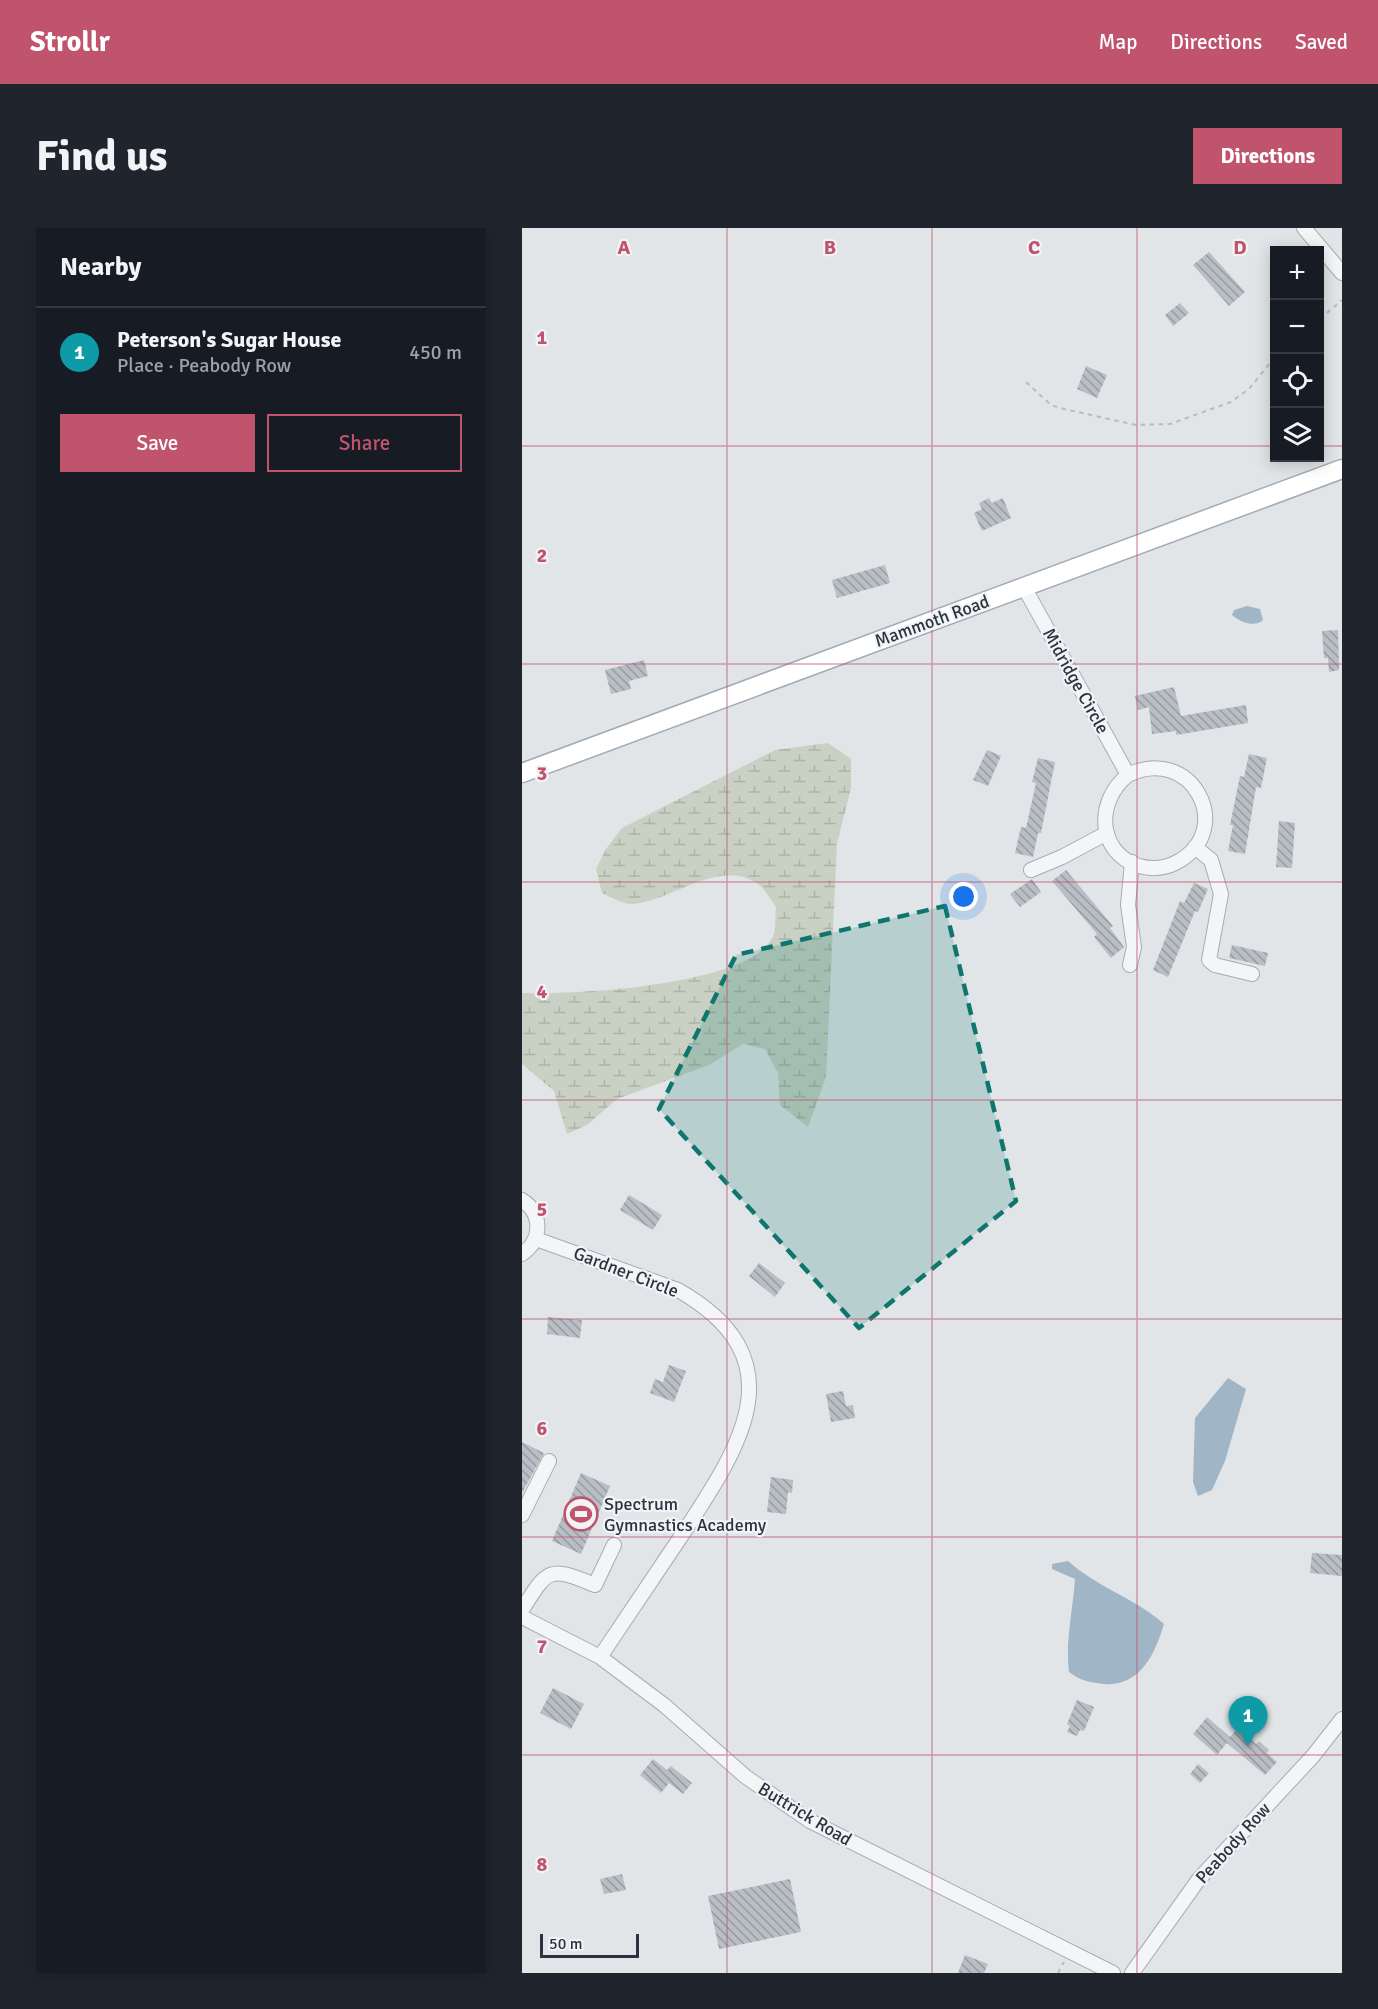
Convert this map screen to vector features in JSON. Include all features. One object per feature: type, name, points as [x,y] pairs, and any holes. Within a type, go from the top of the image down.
[{"type":"main road","name":"Mammoth Road","points":[[522,773],[1342,469]]},
{"type":"street","points":[[1304,228],[1342,273]]},
{"type":"street","name":"Midridge Circle","points":[[1024,587],[1128,775]]},
{"type":"street","points":[[1146,768],[1165,768],[1190,782],[1201,798],[1205,817],[1202,836],[1196,847],[1184,859],[1166,867],[1146,867],[1119,854],[1107,833],[1104,817],[1108,797],[1128,775],[1146,768]]},
{"type":"street","points":[[1032,870],[1107,833]]},
{"type":"street","points":[[1196,847],[1211,860],[1221,894],[1209,960],[1215,965],[1252,974]]},
{"type":"street","points":[[1130,965],[1134,947],[1128,905],[1132,862]]},
{"type":"street","points":[[522,1200],[532,1208],[537,1218],[536,1239],[522,1254]]},
{"type":"street","name":"Gardner Circle","points":[[536,1239],[678,1290],[694,1299],[725,1329],[739,1350],[747,1374],[749,1398],[746,1423],[726,1466],[600,1657]]},
{"type":"street","points":[[522,1515],[549,1461]]},
{"type":"street","points":[[522,1610],[537,1586],[549,1574],[564,1572],[595,1585],[614,1545]]},
{"type":"street","name":"Buttrick Road","points":[[522,1617],[600,1657],[664,1705],[746,1777],[810,1821],[1113,1973]]},
{"type":"street","name":"Peabody Row","points":[[1132,1973],[1199,1879],[1313,1756],[1342,1719]]},
{"type":"path","points":[[1324,316],[1342,300]]},
{"type":"path","points":[[1026,382],[1051,405],[1064,409],[1136,425],[1170,424],[1231,402],[1249,388],[1270,364]]},
{"type":"highlighted area","points":[[945,906],[1016,1201],[859,1328],[659,1109],[736,955]]},
{"type":"green space","points":[[828,743],[851,759],[851,788],[837,843],[826,1077],[808,1127],[780,1105],[778,1073],[765,1049],[743,1044],[709,1065],[617,1099],[587,1125],[567,1134],[554,1091],[522,1064],[522,993],[618,989],[699,976],[734,965],[760,952],[775,931],[776,907],[761,886],[743,877],[728,875],[712,878],[664,896],[633,904],[602,893],[596,869],[606,849],[622,828],[775,750]]},
{"type":"water","points":[[1247,606],[1260,609],[1263,620],[1255,624],[1247,623],[1232,615],[1234,610]]},
{"type":"water","points":[[1228,1378],[1246,1389],[1225,1461],[1212,1490],[1198,1496],[1193,1482],[1195,1418]]},
{"type":"water","points":[[1068,1561],[1092,1579],[1141,1607],[1164,1624],[1151,1657],[1136,1674],[1127,1680],[1117,1684],[1089,1682],[1069,1672],[1069,1637],[1075,1579],[1052,1569],[1052,1564]]},
{"type":"building","points":[[1209,252],[1245,292],[1229,306],[1193,265]]},
{"type":"building","points":[[1180,303],[1189,313],[1173,326],[1165,315]]},
{"type":"building","points":[[1086,366],[1107,375],[1097,398],[1077,389]]},
{"type":"building","points":[[989,498],[992,503],[1003,498],[1011,518],[982,531],[974,513],[982,509],[979,503]]},
{"type":"building","points":[[885,565],[890,583],[837,598],[832,580]]},
{"type":"building","points":[[1338,630],[1339,670],[1329,672],[1328,658],[1324,658],[1322,631]]},
{"type":"building","points":[[644,660],[648,676],[629,681],[631,689],[611,694],[605,670]]},
{"type":"building","points":[[1174,687],[1181,716],[1246,705],[1248,723],[1176,735],[1176,731],[1152,734],[1149,707],[1138,710],[1135,696]]},
{"type":"building","points":[[987,750],[1001,756],[988,786],[973,780]]},
{"type":"building","points":[[1249,754],[1267,758],[1261,788],[1256,787],[1245,854],[1228,851],[1233,825],[1230,825],[1240,776],[1244,777]]},
{"type":"building","points":[[1038,758],[1055,762],[1041,833],[1038,833],[1033,857],[1015,853],[1021,827],[1026,828],[1036,783],[1032,782]]},
{"type":"building","points":[[1279,821],[1295,823],[1292,868],[1276,867]]},
{"type":"building","points":[[1066,870],[1113,926],[1110,928],[1124,947],[1111,958],[1094,937],[1097,934],[1052,881]]},
{"type":"building","points":[[1032,879],[1041,892],[1020,907],[1010,894]]},
{"type":"building","points":[[1194,883],[1208,889],[1198,912],[1195,911],[1168,977],[1153,970],[1180,901],[1184,903]]},
{"type":"building","points":[[1232,945],[1268,953],[1265,966],[1229,958]]},
{"type":"building","points":[[629,1195],[662,1215],[653,1230],[620,1210]]},
{"type":"building","points":[[759,1263],[785,1283],[775,1297],[749,1276]]},
{"type":"building","points":[[548,1317],[582,1320],[580,1338],[547,1334]]},
{"type":"building","points":[[669,1365],[686,1371],[674,1402],[650,1393],[655,1379],[663,1382]]},
{"type":"building","points":[[843,1391],[846,1406],[853,1405],[855,1418],[831,1422],[826,1394]]},
{"type":"building","points":[[522,1442],[544,1453],[522,1493]]},
{"type":"building","name":"Spectrum Gymnastics Academy","points":[[581,1473],[610,1486],[581,1554],[552,1541]]},
{"type":"building","points":[[771,1477],[793,1480],[792,1493],[788,1492],[786,1514],[767,1512]]},
{"type":"building","points":[[1312,1553],[1342,1555],[1342,1576],[1310,1573]]},
{"type":"building","points":[[553,1688],[584,1704],[571,1729],[540,1713]]},
{"type":"building","points":[[1077,1700],[1094,1707],[1084,1731],[1080,1730],[1077,1736],[1067,1732],[1070,1726],[1067,1724]]},
{"type":"building","points":[[1207,1717],[1230,1737],[1238,1728],[1256,1744],[1259,1741],[1277,1762],[1265,1775],[1227,1743],[1217,1755],[1193,1734]]},
{"type":"building","points":[[653,1759],[667,1770],[671,1766],[692,1783],[683,1794],[669,1783],[661,1793],[640,1775]]},
{"type":"building","points":[[1198,1764],[1209,1773],[1200,1783],[1190,1774]]},
{"type":"building","points":[[622,1874],[626,1890],[604,1894],[600,1879]]},
{"type":"building","points":[[790,1879],[801,1932],[719,1949],[708,1896]]},
{"type":"building","points":[[965,1955],[988,1964],[984,1973],[958,1973]]},
{"type":"place","name":"Spectrum Gymnastics Academy","points":[[581,1514]]},
{"type":"place","name":"Peterson's Sugar House","points":[[1248,1746]]}]
